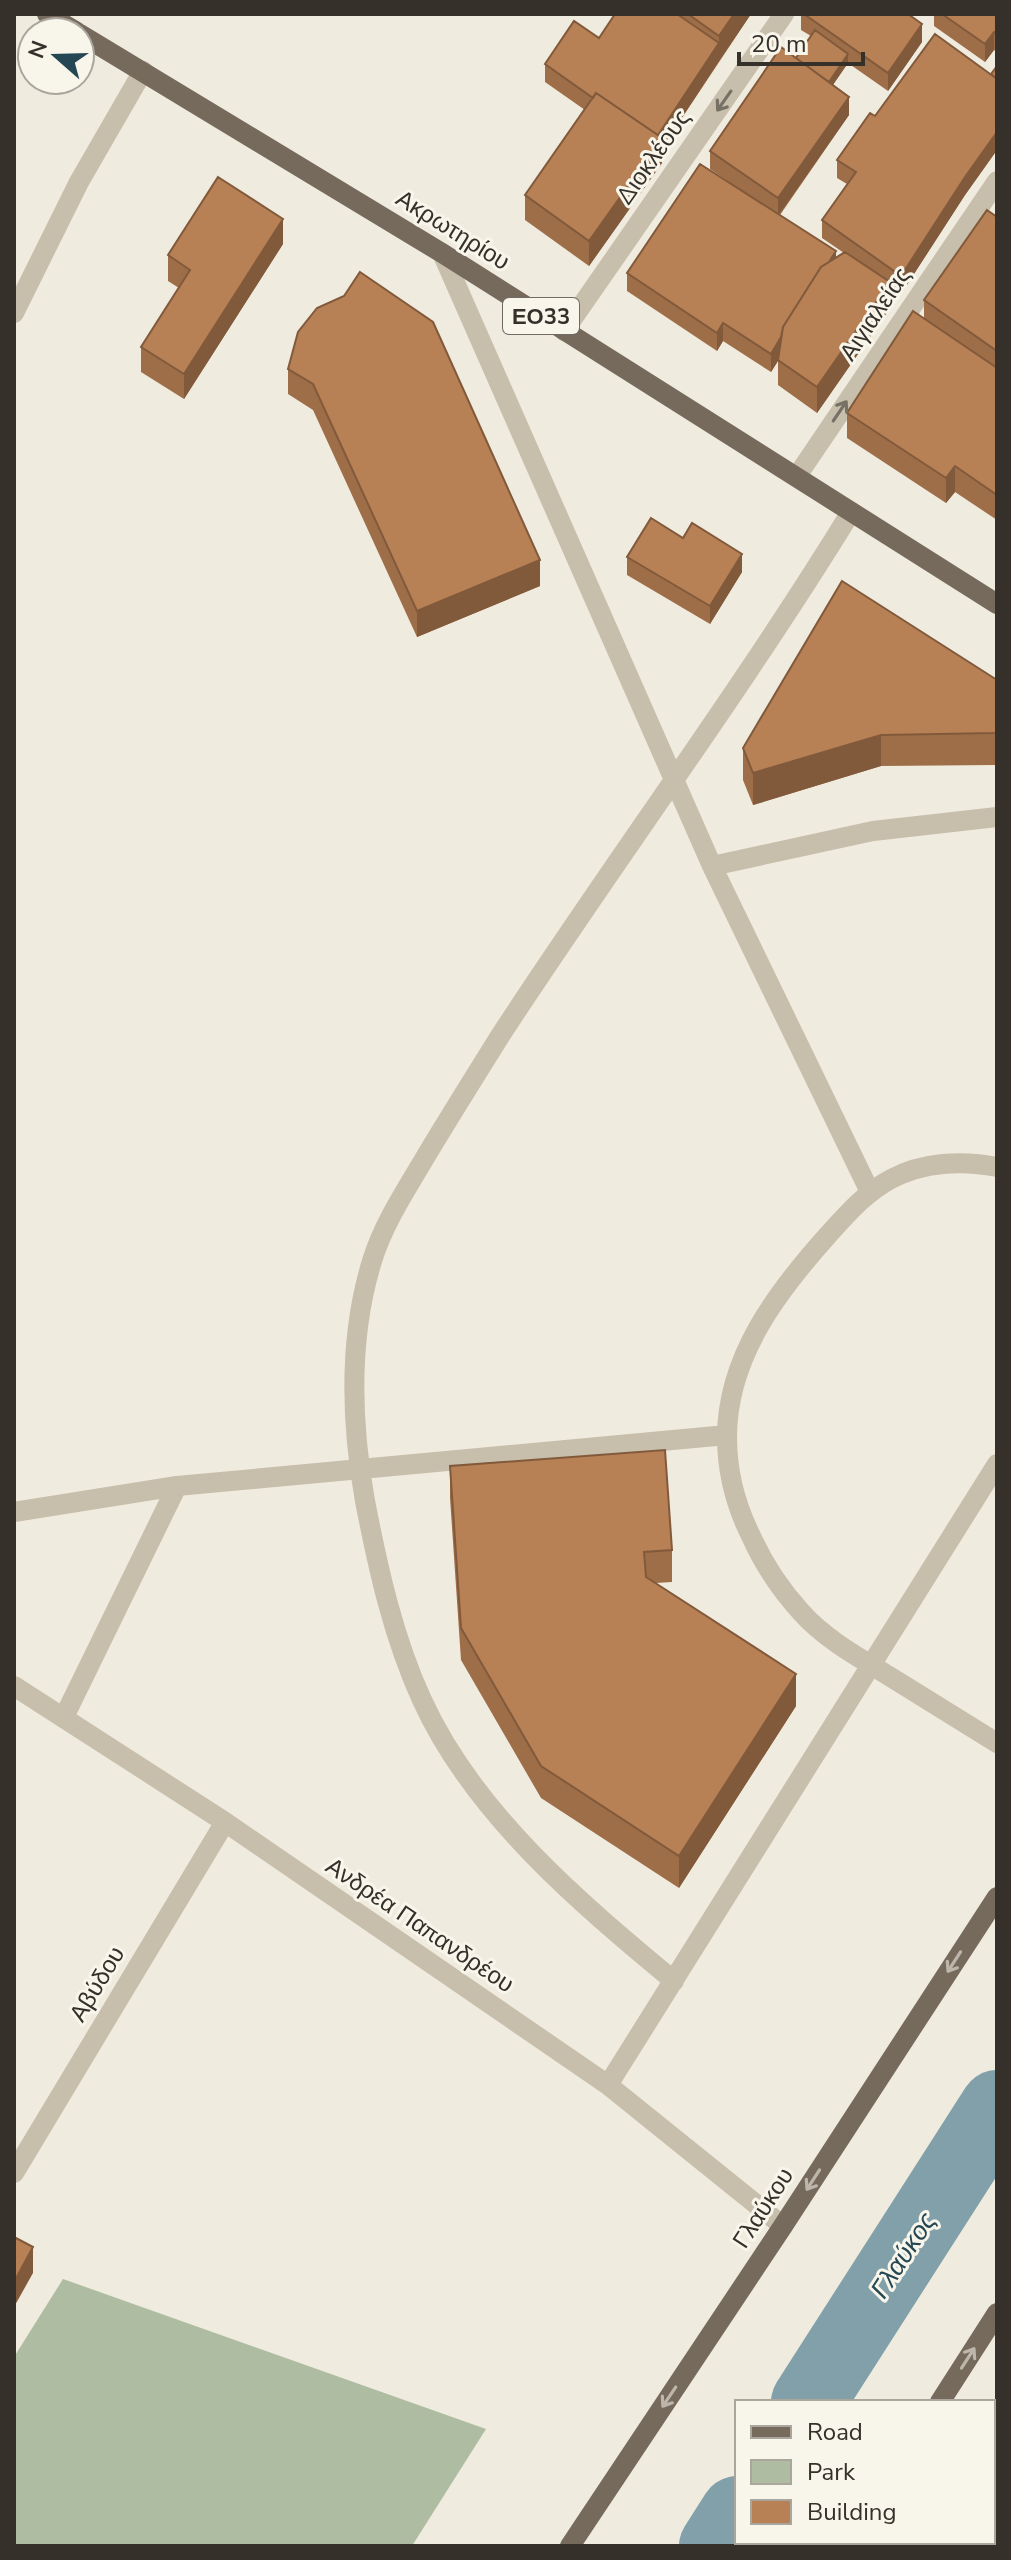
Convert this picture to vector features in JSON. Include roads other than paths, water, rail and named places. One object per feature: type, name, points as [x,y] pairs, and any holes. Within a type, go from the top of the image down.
[{"type":"main road","name":"Ακρωτηρίου","points":[[96,44],[442,253],[997,604]]},
{"type":"main road","name":"Γλαύκου","points":[[570,2546],[997,1897]]},
{"type":"main road","points":[[941,2400],[997,2313]]},
{"type":"street","name":"Διοκλέους","points":[[564,331],[784,14]]},
{"type":"street","points":[[14,313],[79,182],[143,71]]},
{"type":"street","name":"Αιγιαλείας","points":[[797,476],[997,181]]},
{"type":"street","points":[[442,253],[712,866],[870,1192]]},
{"type":"street","points":[[674,1981],[572,1894],[538,1859],[483,1795],[422,1702],[399,1642],[378,1562],[360,1468],[355,1423],[356,1346],[367,1280],[386,1227],[459,1100],[562,942],[780,625],[851,512]]},
{"type":"street","points":[[712,866],[873,831],[997,817]]},
{"type":"street","points":[[997,1167],[934,1165],[893,1178],[870,1192],[810,1255],[764,1316],[742,1360],[735,1382],[727,1435],[730,1470],[750,1535],[764,1562],[801,1612],[822,1631],[872,1666],[997,1743]]},
{"type":"street","points":[[14,1512],[177,1486],[727,1435]]},
{"type":"street","points":[[608,2085],[997,1464]]},
{"type":"street","points":[[64,1717],[177,1486]]},
{"type":"street","name":"Ανδρέα Παπανδρέου","points":[[14,1686],[225,1822],[608,2085],[783,2226]]},
{"type":"street","name":"Αβύδου","points":[[14,2173],[225,1822]]},
{"type":"waterway","name":"Γλαύκος","points":[[809,2400],[997,2107]]},
{"type":"waterway","name":"Γλαύκος","points":[[716,2546],[735,2516]]}]
